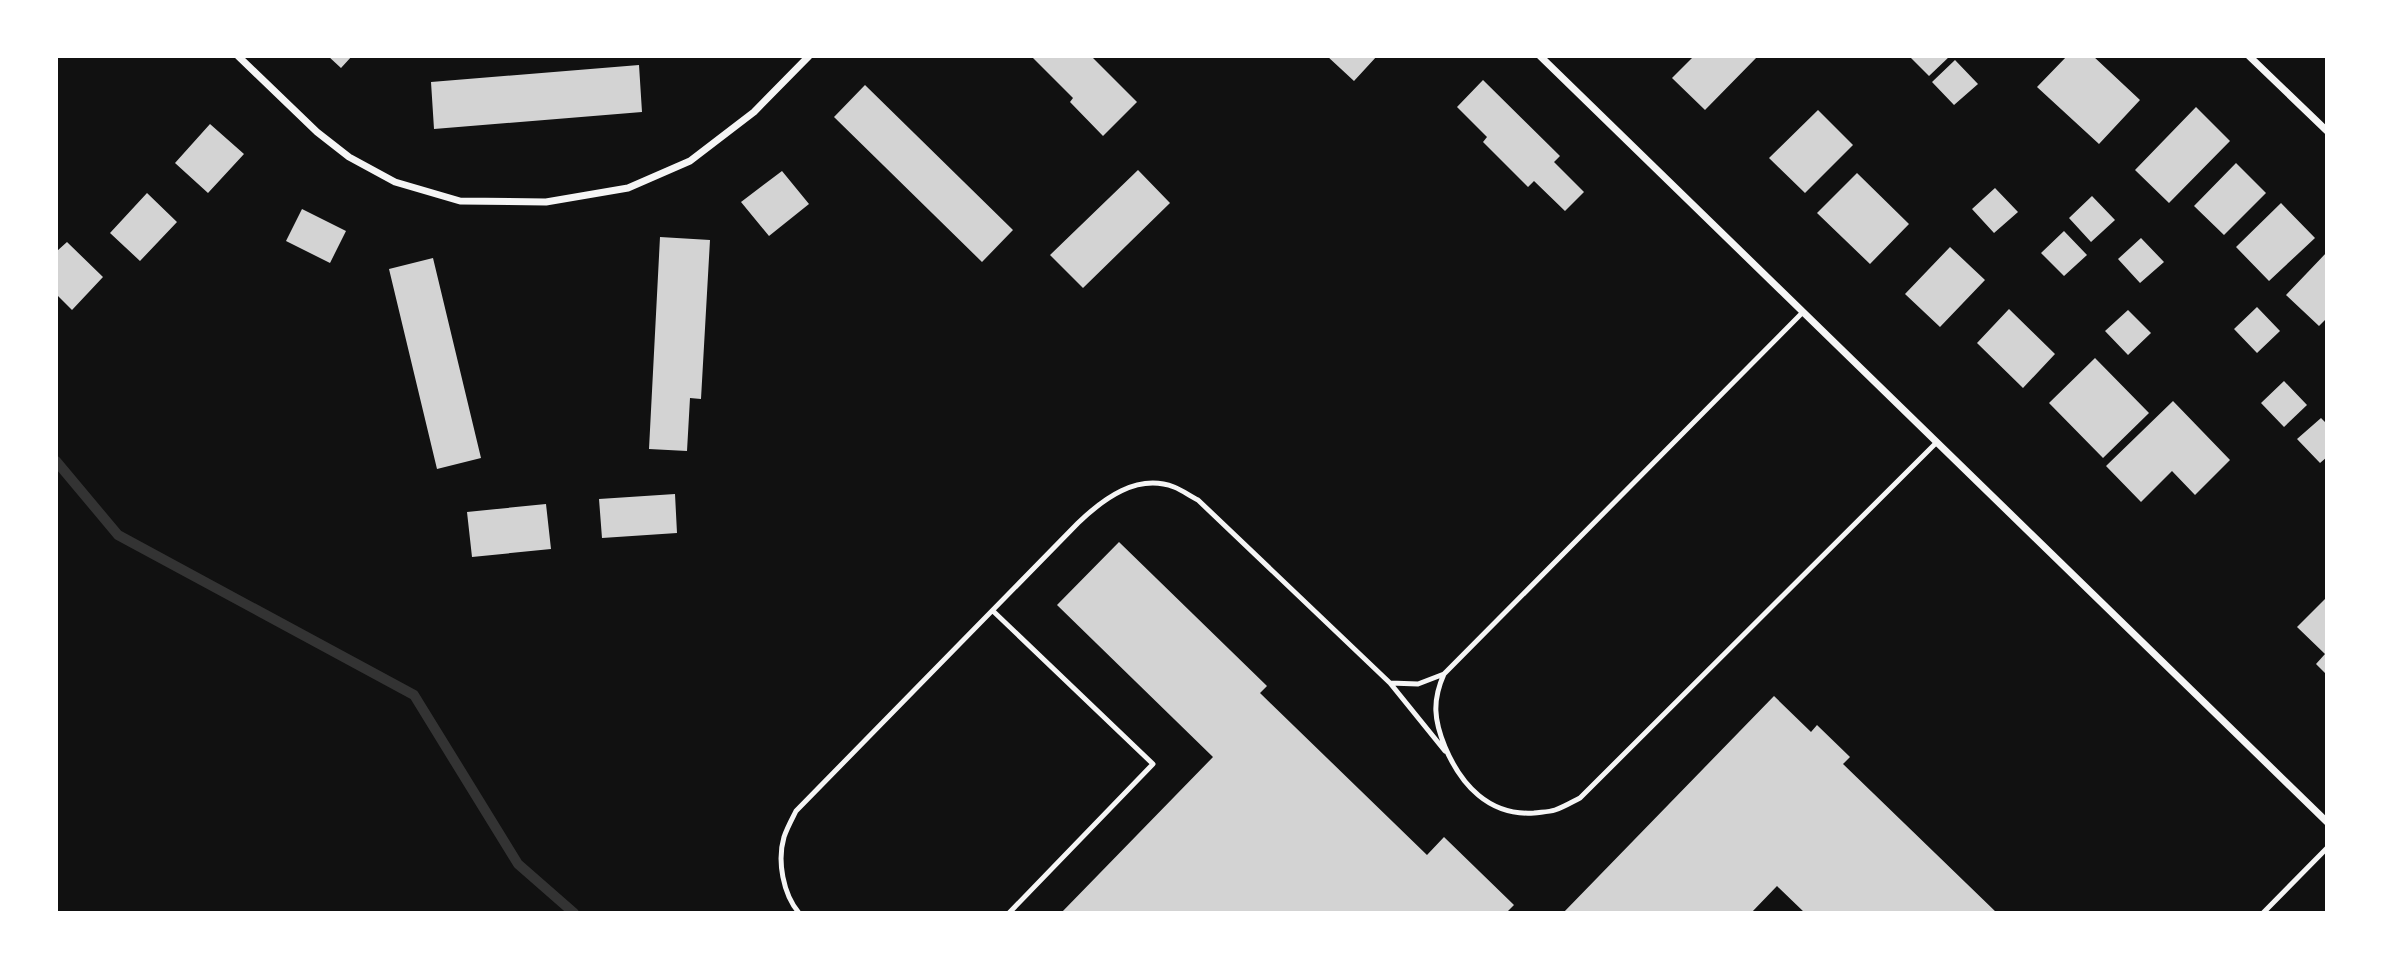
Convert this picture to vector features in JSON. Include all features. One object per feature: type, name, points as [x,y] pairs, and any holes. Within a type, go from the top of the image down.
[{"type":"street","points":[[238,56],[317,132],[349,157],[395,182],[460,201],[546,202],[628,188],[690,161],[754,112],[809,56]]},
{"type":"street","points":[[1540,56],[2327,822]]},
{"type":"street","points":[[2249,56],[2327,131]]},
{"type":"lane","points":[[1449,757],[1435,713],[1436,691],[1444,674],[1803,312]]},
{"type":"lane","points":[[799,913],[785,887],[781,859],[784,837],[796,811],[1096,505],[1122,489],[1152,482],[1173,486],[1198,500],[1390,683],[1449,757],[1463,781],[1481,800],[1504,810],[1524,813],[1553,811],[1580,798],[1937,442]]},
{"type":"lane","points":[[993,611],[1153,764],[1009,913]]},
{"type":"lane","points":[[1390,683],[1418,684],[1444,674]]},
{"type":"lane","points":[[2263,913],[2327,848]]},
{"type":"building","points":[[328,56],[352,56],[341,68]]},
{"type":"building","points":[[1031,56],[1091,56],[1137,102],[1103,136],[1070,102],[1073,98]]},
{"type":"building","points":[[1327,56],[1377,56],[1354,81]]},
{"type":"building","points":[[1694,56],[1758,56],[1705,110],[1672,78]]},
{"type":"building","points":[[1909,56],[1950,56],[1929,76]]},
{"type":"building","points":[[2067,56],[2093,56],[2140,100],[2099,144],[2037,87]]},
{"type":"building","points":[[1955,60],[1978,84],[1954,105],[1932,82]]},
{"type":"building","points":[[639,65],[642,112],[434,129],[431,82]]},
{"type":"building","points":[[1483,80],[1560,156],[1554,162],[1584,192],[1565,211],[1534,181],[1528,187],[1483,142],[1487,137],[1457,107]]},
{"type":"building","points":[[865,85],[1013,230],[982,262],[834,117]]},
{"type":"building","points":[[2196,107],[2230,141],[2169,203],[2135,170]]},
{"type":"building","points":[[1818,110],[1853,145],[1805,193],[1769,158]]},
{"type":"building","points":[[210,124],[244,154],[208,193],[175,163]]},
{"type":"building","points":[[2236,163],[2266,193],[2224,235],[2194,206]]},
{"type":"building","points":[[1138,170],[1170,203],[1083,288],[1050,255]]},
{"type":"building","points":[[782,171],[809,204],[769,236],[741,202]]},
{"type":"building","points":[[1857,173],[1909,224],[1870,264],[1817,213]]},
{"type":"building","points":[[1995,188],[2018,212],[1994,233],[1972,209]]},
{"type":"building","points":[[147,193],[177,222],[140,261],[110,233]]},
{"type":"building","points":[[2092,196],[2115,220],[2091,242],[2069,218]]},
{"type":"building","points":[[2281,203],[2315,238],[2269,281],[2236,247]]},
{"type":"building","points":[[302,209],[346,231],[330,263],[286,241]]},
{"type":"building","points":[[2064,231],[2087,255],[2064,276],[2041,253]]},
{"type":"building","points":[[660,237],[710,240],[701,399],[690,398],[687,451],[649,449]]},
{"type":"building","points":[[2141,238],[2164,262],[2140,283],[2118,259]]},
{"type":"building","points":[[67,242],[103,277],[72,310],[56,294],[56,249],[57,251]]},
{"type":"building","points":[[1950,247],[1985,280],[1940,327],[1905,294]]},
{"type":"building","points":[[2327,252],[2327,318],[2319,326],[2286,295]]},
{"type":"building","points":[[433,258],[481,458],[437,469],[389,269]]},
{"type":"building","points":[[2257,307],[2280,331],[2257,353],[2234,329]]},
{"type":"building","points":[[2009,309],[2055,354],[2023,388],[1977,343]]},
{"type":"building","points":[[2128,310],[2151,333],[2128,355],[2105,331]]},
{"type":"building","points":[[2095,358],[2149,413],[2103,458],[2049,403]]},
{"type":"building","points":[[2284,381],[2307,405],[2284,427],[2261,403]]},
{"type":"building","points":[[2173,401],[2230,460],[2195,495],[2172,471],[2141,502],[2106,466]]},
{"type":"building","points":[[2321,418],[2327,424],[2327,457],[2320,463],[2297,439]]},
{"type":"building","points":[[675,494],[677,533],[602,538],[599,499]]},
{"type":"building","points":[[546,504],[551,549],[472,557],[467,512]]},
{"type":"building","points":[[1119,542],[1267,686],[1260,693],[1427,855],[1444,837],[1514,905],[1506,913],[1061,913],[1213,757],[1057,605]]},
{"type":"building","points":[[2327,597],[2327,675],[2316,664],[2325,654],[2297,627]]},
{"type":"building","points":[[1774,696],[1811,732],[1817,725],[1850,757],[1843,764],[1997,913],[1805,913],[1777,886],[1751,913],[1563,913]]},
{"type":"waterway","points":[[56,461],[118,535],[414,695],[518,864],[574,913]]}]
